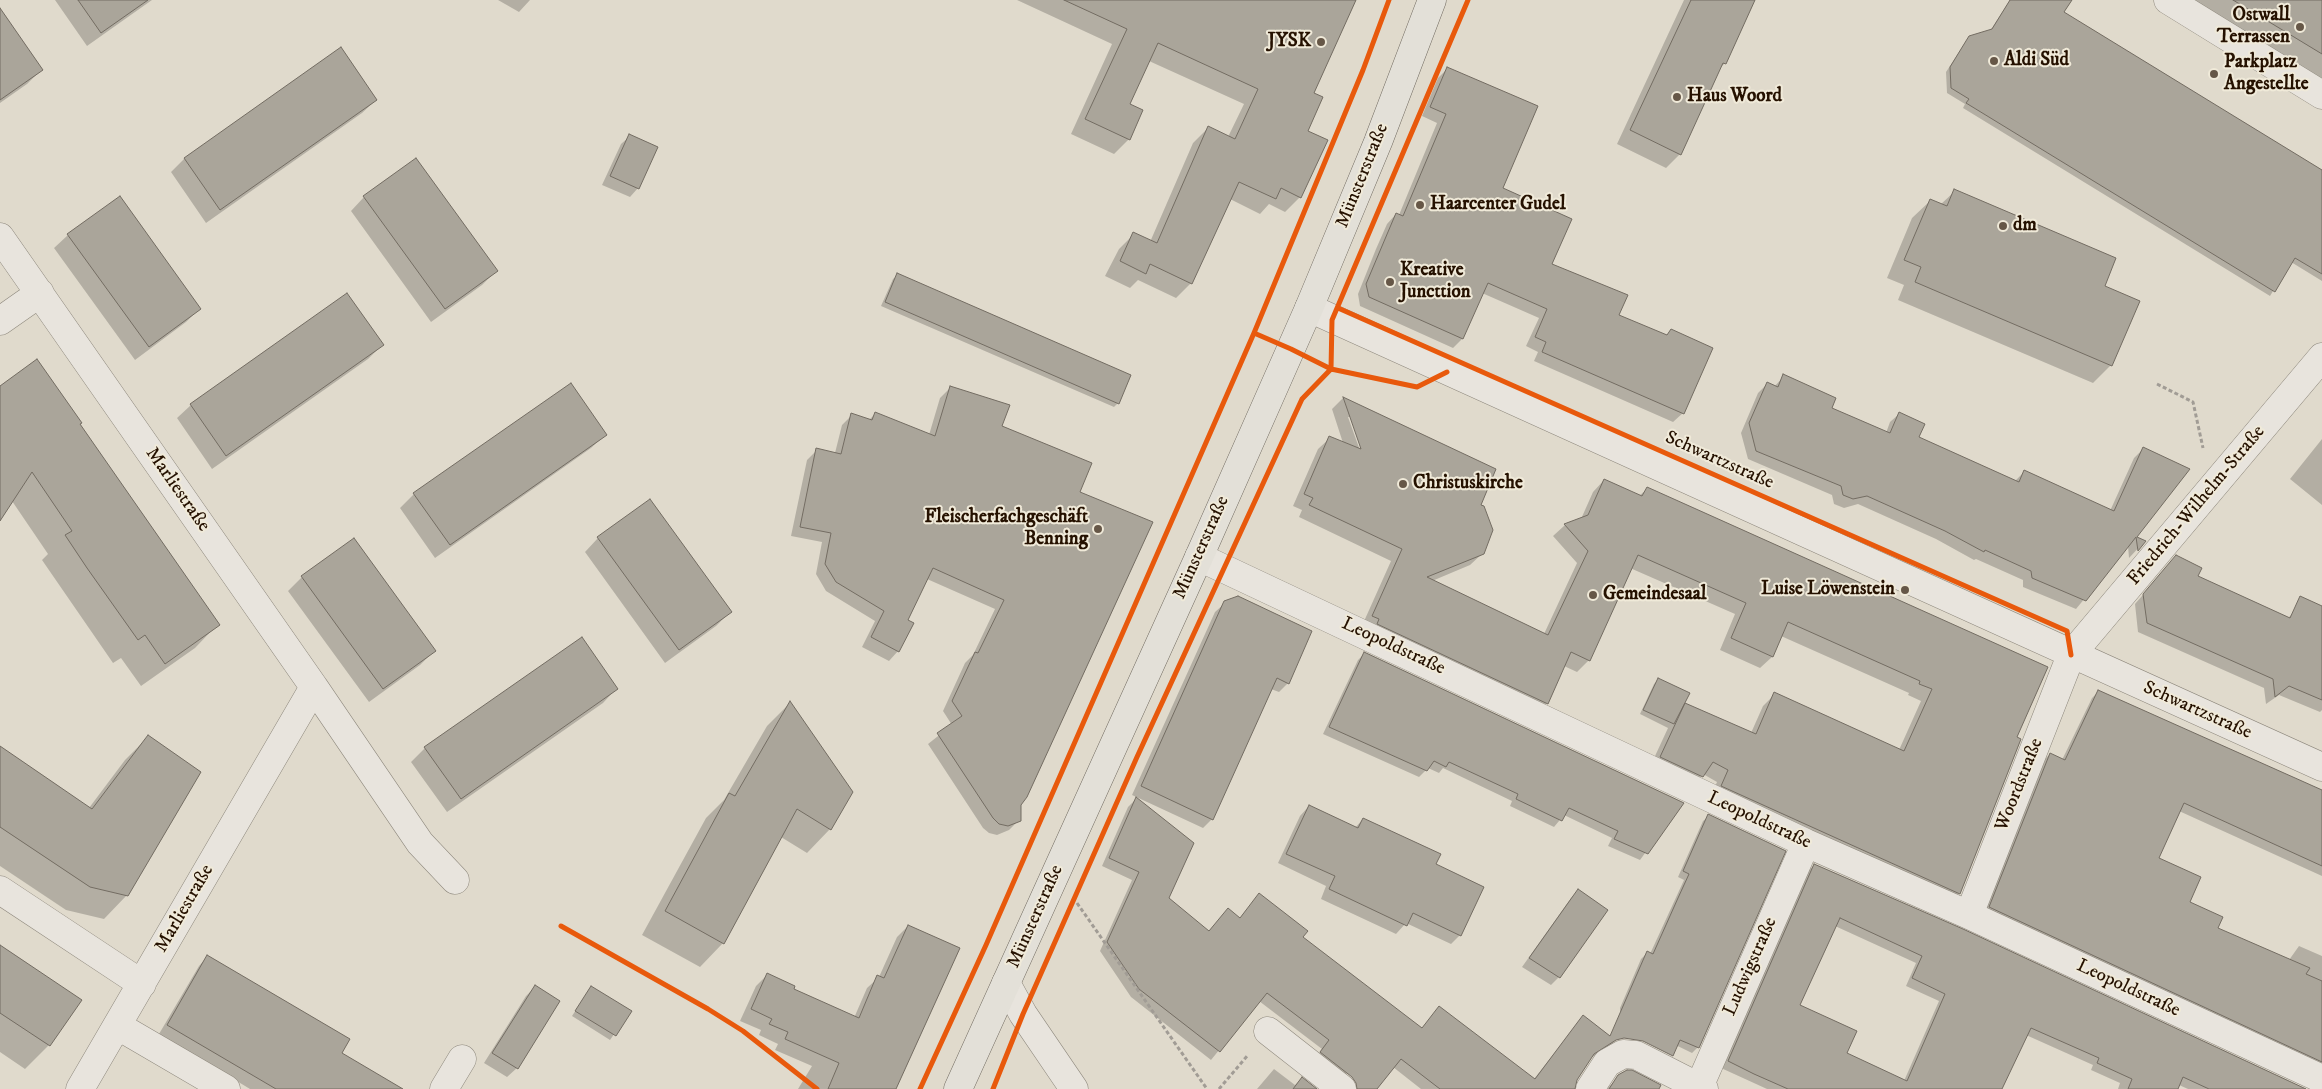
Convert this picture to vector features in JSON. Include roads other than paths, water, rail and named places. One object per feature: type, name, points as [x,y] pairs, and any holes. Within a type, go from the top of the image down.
[{"type":"main road","name":"Münsterstraße","points":[[958,1089],[1199,557],[1309,308],[1378,142],[1432,0]]},
{"type":"street","points":[[2168,0],[2322,95]]},
{"type":"street","name":"Marliestraße","points":[[0,237],[314,687],[420,843],[455,880]]},
{"type":"street","points":[[0,321],[40,293]]},
{"type":"street","name":"Schwartzstraße","points":[[1309,308],[2071,655],[2322,767]]},
{"type":"street","name":"Friedrich-Wilhelm-Straße","points":[[2071,655],[2322,357]]},
{"type":"street","name":"Leopoldstraße","points":[[1199,557],[1806,843],[1969,915],[2322,1079]]},
{"type":"street","name":"Woordstraße","points":[[1969,915],[2071,655]]},
{"type":"street","name":"Marliestraße","points":[[80,1089],[314,687]]},
{"type":"street","name":"Ludwigstraße","points":[[1701,1088],[1806,843]]},
{"type":"street","points":[[0,890],[142,984]]},
{"type":"street","points":[[1006,982],[1023,1014],[1074,1089]]},
{"type":"street","points":[[118,1026],[226,1089]]},
{"type":"street","points":[[1268,1031],[1342,1089]]},
{"type":"street","points":[[1590,1089],[1607,1062],[1623,1054],[1636,1055],[1701,1088]]},
{"type":"street","points":[[444,1089],[462,1059]]},
{"type":"place","name":"Ostwall Terrassen","points":[[2300,27]]},
{"type":"place","name":"JYSK","points":[[1321,42]]},
{"type":"place","name":"Aldi Süd","points":[[1994,61]]},
{"type":"place","name":"Parkplatz Angestellte","points":[[2214,74]]},
{"type":"place","name":"Haus Woord","points":[[1677,97]]},
{"type":"place","name":"Haarcenter Gudel","points":[[1420,205]]},
{"type":"place","name":"dm","points":[[2003,226]]},
{"type":"place","name":"Kreative Juncttion","points":[[1390,282]]},
{"type":"place","name":"Christuskirche","points":[[1403,484]]},
{"type":"place","name":"Fleischerfachgeschäft Benning","points":[[1098,529]]},
{"type":"place","name":"Luise Löwenstein","points":[[1905,590]]},
{"type":"place","name":"Gemeindesaal","points":[[1593,595]]}]
